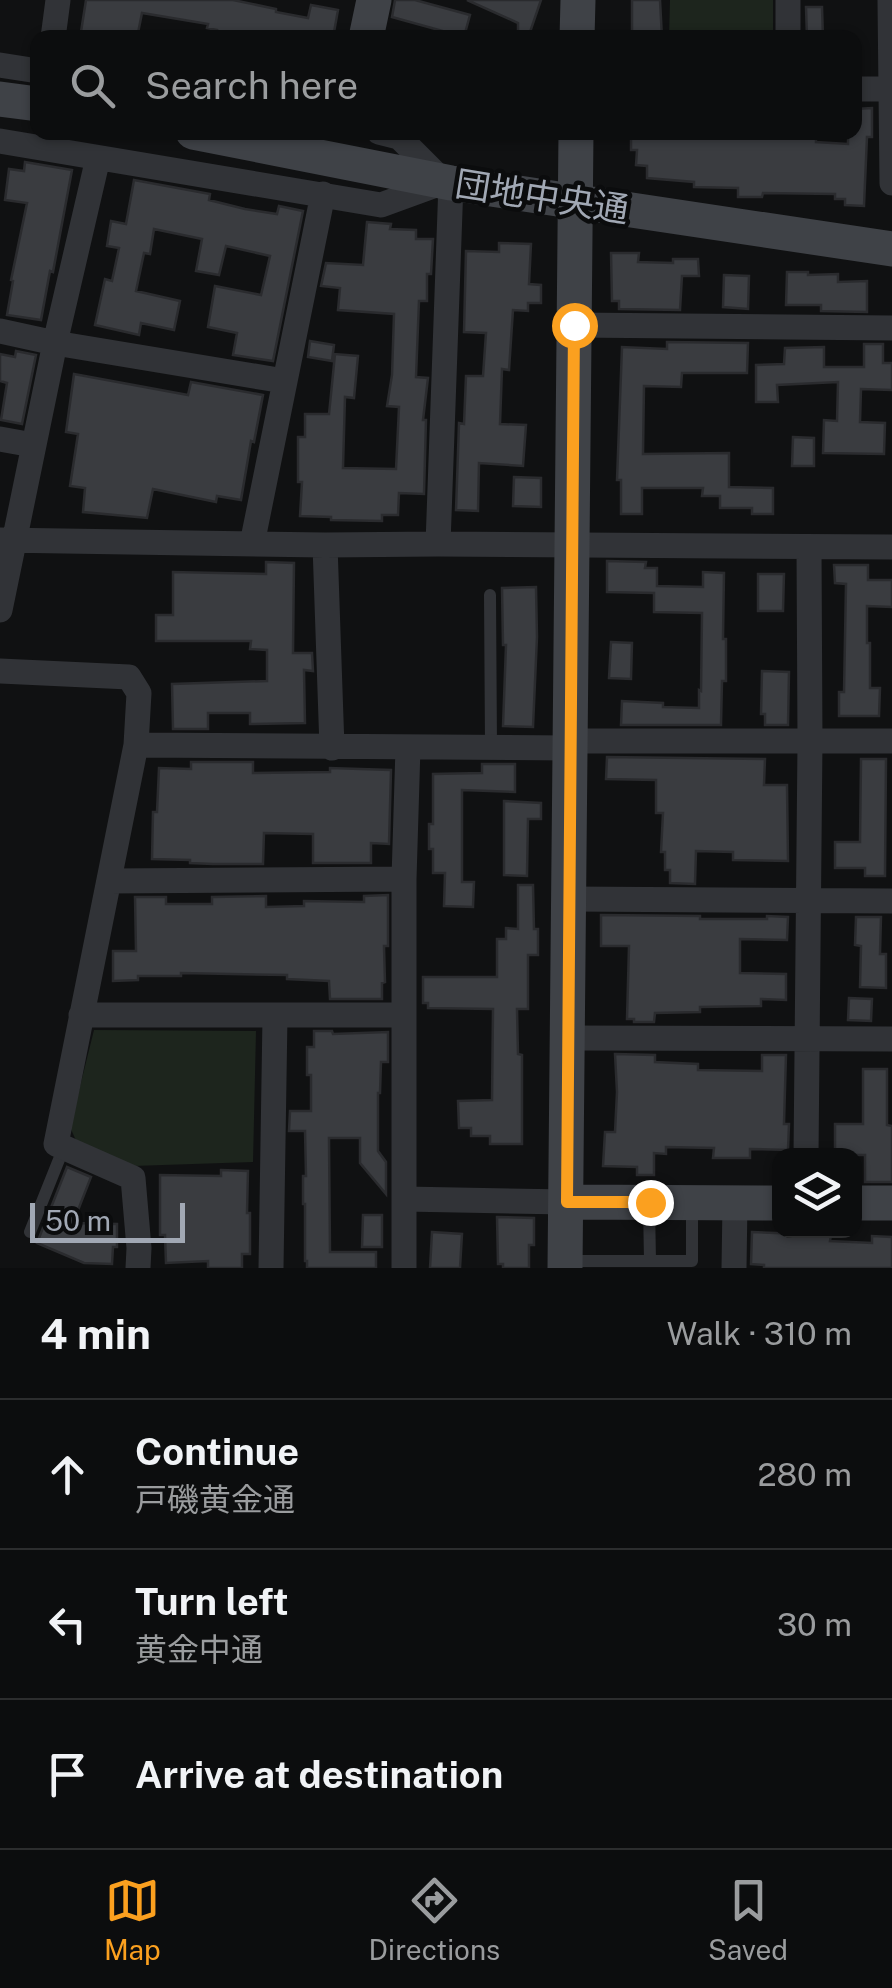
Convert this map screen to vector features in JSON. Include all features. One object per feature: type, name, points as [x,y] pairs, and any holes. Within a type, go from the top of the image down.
[{"type":"street","points":[[54,30],[58,0]]},
{"type":"street","points":[[368,30],[374,0]]},
{"type":"street","points":[[577,30],[578,0]]},
{"type":"street","points":[[788,0],[788,30]]},
{"type":"street","points":[[890,0],[892,183]]},
{"type":"street","points":[[0,65],[30,70]]},
{"type":"street","points":[[862,89],[891,90]]},
{"type":"street","points":[[0,99],[30,103]]},
{"type":"street","name":"団地中央通","points":[[235,140],[448,182],[892,249]]},
{"type":"street","points":[[402,140],[448,182],[438,544]]},
{"type":"street","points":[[565,1265],[576,140]]},
{"type":"street","points":[[0,141],[381,205],[448,182]]},
{"type":"street","points":[[0,610],[8,540],[98,158]]},
{"type":"street","points":[[252,544],[323,194]]},
{"type":"street","points":[[574,325],[892,328]]},
{"type":"street","points":[[0,331],[284,381]]},
{"type":"street","points":[[0,439],[33,445]]},
{"type":"street","points":[[8,540],[325,546],[892,547]]},
{"type":"street","points":[[325,546],[332,748]]},
{"type":"street","points":[[806,1148],[809,547]]},
{"type":"street","points":[[0,671],[130,677],[139,693],[136,746],[56,1144],[133,1178],[138,1268]]},
{"type":"street","points":[[136,746],[408,748],[892,741]]},
{"type":"street","points":[[404,1268],[408,748]]},
{"type":"street","points":[[109,881],[404,880]]},
{"type":"street","points":[[569,899],[892,900]]},
{"type":"street","points":[[81,1015],[404,1015]]},
{"type":"street","points":[[271,1268],[275,1016]]},
{"type":"street","points":[[568,1038],[892,1039]]},
{"type":"street","points":[[404,1200],[772,1203]]},
{"type":"street","points":[[734,1268],[736,1203]]},
{"type":"street","points":[[862,1203],[892,1203]]},
{"type":"lane","points":[[490,595],[491,747]]},
{"type":"lane","points":[[30,1232],[64,1148]]},
{"type":"lane","points":[[650,1202],[650,1261]]},
{"type":"lane","points":[[565,1265],[692,1261],[692,1203]]},
{"type":"shaded area","points":[[670,0],[773,0],[773,30],[669,30]]},
{"type":"shaded area","points":[[94,1030],[256,1031],[253,1162],[133,1166],[78,1145],[70,1127]]},
{"type":"building","points":[[86,0],[233,0],[308,18],[311,5],[338,10],[334,30],[217,30],[207,28],[208,24],[142,13],[139,30],[81,30]]},
{"type":"building","points":[[395,0],[415,0],[470,15],[466,30],[439,30],[392,17]]},
{"type":"building","points":[[467,0],[541,0],[531,30],[518,30],[518,23]]},
{"type":"building","points":[[632,0],[660,0],[662,30],[632,30]]},
{"type":"building","points":[[806,7],[822,7],[823,30],[807,30]]},
{"type":"building","points":[[872,108],[864,206],[845,205],[845,199],[835,199],[835,194],[763,193],[762,197],[738,197],[738,188],[694,187],[694,182],[647,178],[647,166],[636,165],[637,150],[631,150],[631,140],[816,140],[848,144],[848,140],[862,140],[862,109]]},
{"type":"building","points":[[25,162],[72,170],[41,320],[7,315],[27,203],[5,200],[9,169],[24,171]]},
{"type":"building","points":[[134,180],[210,194],[209,200],[245,209],[277,214],[279,206],[303,211],[273,361],[233,355],[237,333],[208,327],[215,286],[261,295],[270,256],[226,246],[219,275],[196,271],[202,239],[154,229],[150,254],[144,253],[136,291],[180,301],[174,330],[141,323],[139,335],[95,325],[105,279],[112,281],[119,248],[107,246],[111,221],[126,224]]},
{"type":"building","points":[[367,222],[391,224],[390,229],[416,230],[416,239],[433,239],[427,301],[419,301],[416,377],[428,378],[423,420],[424,494],[399,493],[398,515],[382,515],[382,521],[300,516],[298,437],[305,437],[305,414],[329,414],[335,354],[358,356],[354,398],[345,397],[343,468],[396,469],[399,407],[387,406],[394,314],[338,310],[340,288],[321,286],[326,263],[363,265]]},
{"type":"building","points":[[499,243],[531,244],[529,284],[541,285],[541,303],[528,303],[528,311],[513,310],[509,370],[502,369],[500,424],[526,425],[523,466],[479,463],[478,511],[456,510],[459,423],[464,424],[466,376],[483,376],[486,333],[464,332],[466,251],[499,252]]},
{"type":"building","points":[[611,253],[639,253],[638,262],[698,259],[699,276],[682,276],[680,310],[619,309],[619,301],[612,301]]},
{"type":"building","points":[[787,272],[838,274],[838,282],[867,281],[867,312],[821,311],[821,305],[786,305]]},
{"type":"building","points":[[724,275],[749,276],[748,309],[723,307]]},
{"type":"building","points":[[310,341],[334,345],[332,361],[308,357]]},
{"type":"building","points":[[667,342],[748,343],[747,373],[682,373],[681,387],[644,386],[643,454],[729,453],[729,487],[773,488],[773,514],[752,514],[752,508],[720,508],[720,496],[702,496],[703,488],[642,488],[642,514],[621,514],[621,480],[617,480],[622,347],[667,349]]},
{"type":"building","points":[[864,344],[883,344],[883,363],[892,363],[892,390],[861,389],[860,422],[885,423],[884,454],[823,453],[824,420],[837,421],[838,382],[777,385],[778,402],[756,402],[756,365],[784,364],[785,348],[824,347],[824,367],[864,367]]},
{"type":"building","points":[[16,351],[36,355],[22,424],[1,420],[7,383],[0,381],[0,354],[15,357]]},
{"type":"building","points":[[74,374],[188,395],[191,382],[263,395],[241,500],[217,496],[216,502],[153,489],[147,518],[83,512],[85,488],[70,486],[78,434],[66,432]]},
{"type":"building","points":[[793,437],[814,438],[814,466],[792,466]]},
{"type":"building","points":[[514,477],[541,478],[541,507],[513,506]]},
{"type":"building","points":[[607,561],[646,562],[645,568],[657,568],[657,586],[703,587],[703,572],[724,573],[726,681],[722,681],[721,725],[621,725],[622,701],[699,708],[702,613],[654,612],[654,593],[607,592]]},
{"type":"building","points":[[266,562],[294,563],[293,653],[312,653],[313,671],[304,670],[305,723],[250,724],[250,713],[208,713],[208,729],[173,729],[172,684],[267,681],[267,650],[250,649],[251,641],[156,641],[156,615],[173,615],[173,572],[266,574]]},
{"type":"building","points":[[834,565],[868,565],[868,580],[892,580],[892,607],[867,606],[870,688],[880,688],[879,716],[839,716],[839,692],[844,692],[846,584],[835,583]]},
{"type":"building","points":[[758,574],[784,574],[783,611],[758,611]]},
{"type":"building","points":[[536,587],[533,727],[503,726],[506,645],[502,588]]},
{"type":"building","points":[[611,642],[632,643],[631,679],[609,678]]},
{"type":"building","points":[[762,671],[789,672],[788,725],[765,725],[765,714],[761,714]]},
{"type":"building","points":[[607,757],[765,759],[764,785],[787,785],[788,861],[733,860],[733,852],[696,851],[695,884],[670,883],[665,852],[661,852],[663,813],[656,813],[656,780],[606,779]]},
{"type":"building","points":[[861,759],[886,759],[885,876],[865,876],[865,868],[835,868],[835,842],[860,842]]},
{"type":"building","points":[[191,762],[253,762],[253,773],[330,772],[330,768],[391,770],[389,844],[371,843],[371,863],[313,863],[313,834],[264,833],[263,864],[152,859],[159,768],[191,769]]},
{"type":"building","points":[[482,764],[515,764],[515,792],[462,790],[462,882],[474,882],[473,907],[444,906],[445,873],[433,873],[433,849],[429,849],[433,774],[482,773]]},
{"type":"building","points":[[504,801],[541,803],[541,819],[528,819],[527,876],[504,875]]},
{"type":"building","points":[[518,885],[533,885],[534,929],[538,929],[538,955],[528,955],[528,1009],[517,1009],[518,1054],[522,1055],[522,1144],[490,1144],[490,1136],[471,1136],[471,1128],[459,1128],[458,1101],[492,1100],[493,1009],[428,1008],[428,1003],[423,1003],[423,977],[497,977],[497,939],[506,939],[506,928],[518,929]]},
{"type":"building","points":[[388,895],[382,999],[330,999],[329,981],[287,979],[287,975],[181,973],[113,981],[113,951],[136,951],[135,897],[166,897],[166,904],[212,904],[212,897],[266,896],[266,907],[304,906],[304,901],[364,902],[364,896]]},
{"type":"building","points":[[601,915],[788,917],[787,940],[740,939],[740,973],[786,974],[786,1000],[761,999],[761,1006],[700,1007],[700,1012],[655,1013],[654,1022],[627,1019],[629,946],[601,946]]},
{"type":"building","points":[[856,917],[881,917],[880,954],[886,954],[886,988],[860,987],[861,946],[855,945]]},
{"type":"building","points":[[849,998],[872,999],[871,1021],[848,1020]]},
{"type":"building","points":[[314,1031],[388,1032],[388,1062],[381,1062],[378,1093],[378,1151],[386,1162],[386,1194],[360,1163],[360,1138],[329,1138],[330,1252],[376,1252],[376,1268],[307,1268],[305,1261],[305,1131],[289,1131],[290,1111],[311,1111],[307,1047],[314,1047]]},
{"type":"building","points":[[615,1054],[655,1055],[655,1062],[698,1064],[698,1070],[762,1071],[762,1055],[786,1055],[784,1124],[789,1124],[788,1148],[750,1149],[750,1158],[713,1158],[714,1148],[666,1147],[666,1154],[654,1153],[654,1175],[637,1175],[637,1167],[603,1166],[605,1132],[615,1132]]},
{"type":"building","points":[[863,1069],[887,1069],[892,1182],[865,1182],[862,1148],[835,1148],[835,1124],[863,1124]]},
{"type":"building","points":[[67,1167],[91,1177],[73,1223],[117,1224],[112,1264],[84,1263],[37,1243]]},
{"type":"building","points":[[221,1170],[248,1171],[250,1254],[242,1254],[242,1268],[208,1268],[208,1261],[166,1263],[165,1235],[160,1235],[160,1175],[221,1176]]},
{"type":"building","points":[[363,1215],[382,1215],[382,1247],[362,1247]]},
{"type":"building","points":[[497,1217],[534,1218],[529,1268],[503,1268],[503,1264],[498,1264]]},
{"type":"building","points":[[432,1232],[462,1234],[460,1268],[430,1268]]},
{"type":"building","points":[[752,1232],[772,1233],[772,1238],[872,1243],[872,1236],[892,1237],[892,1268],[764,1268],[751,1264]]},
{"type":"route","points":[[574,325],[567,1202],[650,1202]]}]
